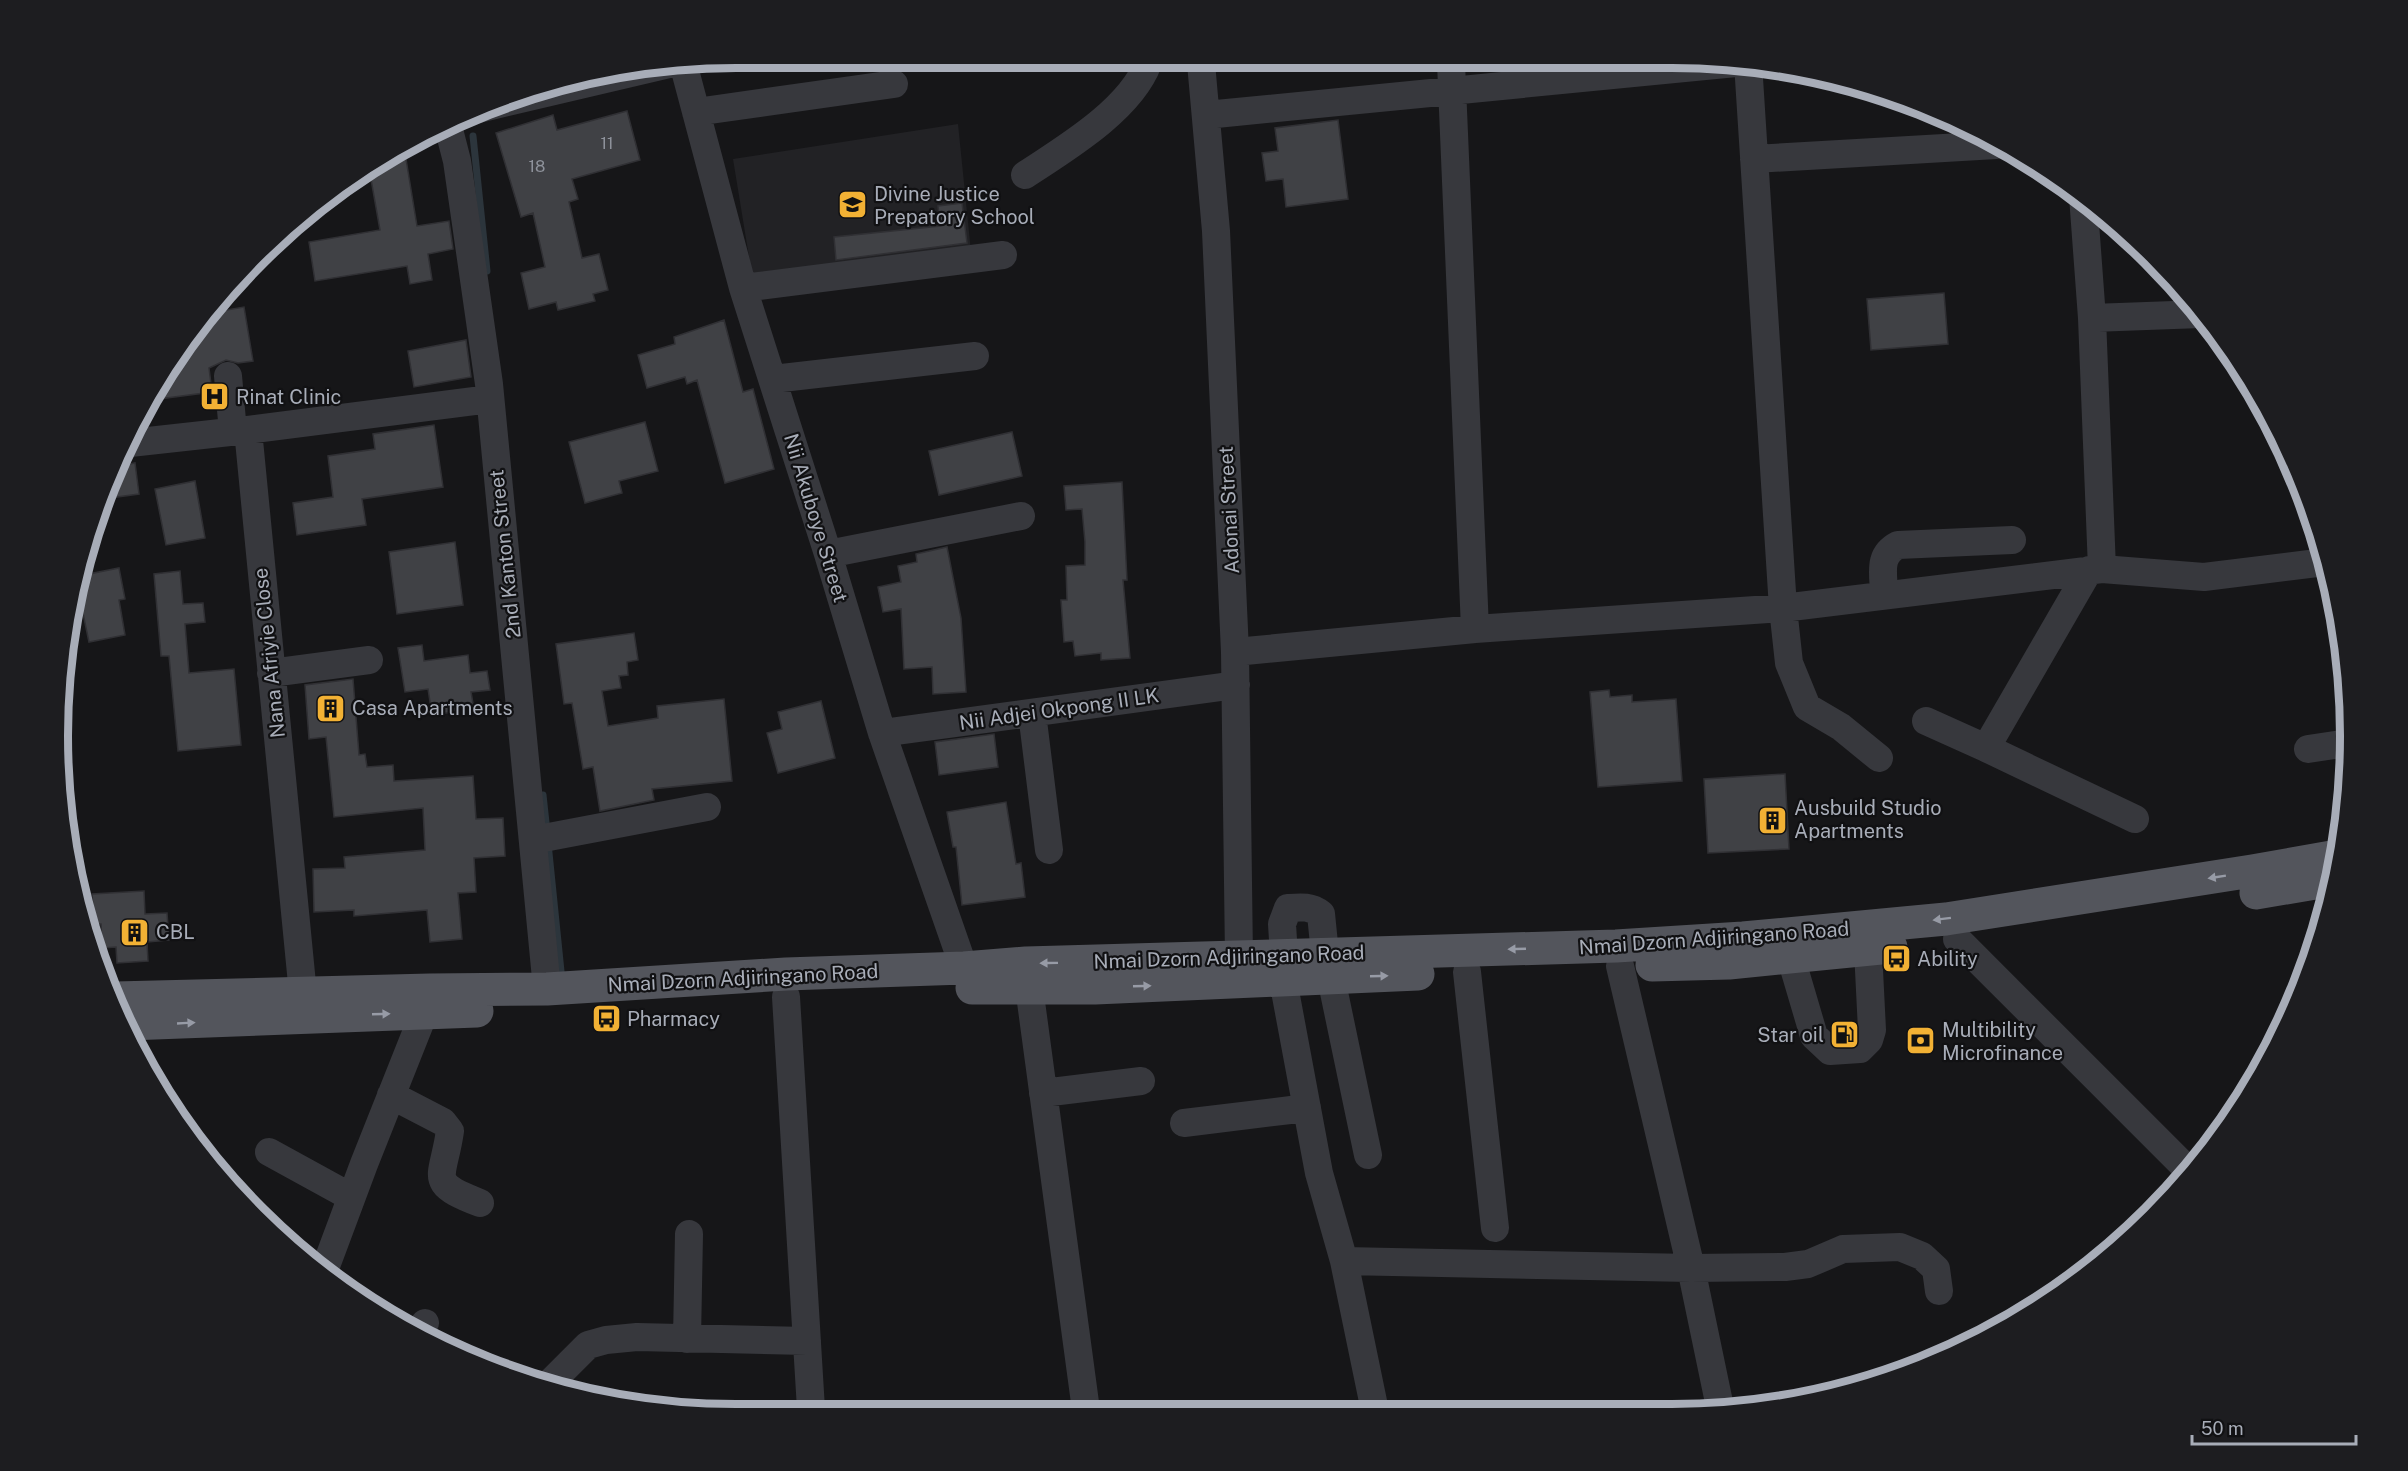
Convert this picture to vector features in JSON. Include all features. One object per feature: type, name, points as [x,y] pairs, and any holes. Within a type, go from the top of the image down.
[{"type":"main road","name":"Nmai Dzorn Adjiringano Road","points":[[1328,966],[1467,972],[1729,963],[1868,950],[1957,939],[2254,882],[2329,857]]},
{"type":"main road","name":"Nmai Dzorn Adjiringano Road","points":[[121,998],[547,989],[786,974],[964,968],[1094,975],[1328,966],[1864,928],[2254,882],[2325,880]]},
{"type":"main road","name":"Nmai Dzorn Adjiringano Road","points":[[133,1024],[552,1009],[1029,987],[1094,975],[1239,957],[1283,968]]},
{"type":"street","points":[[1025,175],[1089,134],[1142,79],[1146,67]]},
{"type":"street","name":"Adonai Street","points":[[1201,67],[1216,231],[1235,652],[1239,957]]},
{"type":"street","points":[[1451,67],[1475,629]]},
{"type":"street","points":[[1206,115],[1689,68]]},
{"type":"street","name":"Nii Akuboye Street","points":[[685,70],[743,288],[828,554],[882,733],[964,968]]},
{"type":"street","points":[[1749,72],[1783,608],[1789,663],[1807,707],[1841,726],[1879,758]]},
{"type":"street","points":[[696,112],[894,84]]},
{"type":"street","name":"2nd Kanton Street","points":[[449,132],[457,161],[490,399],[547,989]]},
{"type":"street","points":[[1754,159],[1985,146]]},
{"type":"street","points":[[1986,748],[2095,569],[2092,318],[2084,210]]},
{"type":"street","points":[[743,288],[1003,255]]},
{"type":"street","points":[[2092,318],[2190,314]]},
{"type":"street","points":[[773,379],[975,356]]},
{"type":"street","name":"Nana Afriyie Close","points":[[228,376],[240,431],[271,672],[303,994]]},
{"type":"street","points":[[135,442],[490,399]]},
{"type":"street","points":[[828,554],[1021,516]]},
{"type":"street","points":[[1884,595],[1884,560],[1887,551],[1898,545],[2012,540]]},
{"type":"street","points":[[1235,652],[1475,629],[1783,608],[2095,569],[2204,577],[2318,563]]},
{"type":"street","points":[[271,672],[369,660]]},
{"type":"street","name":"Nii Adjei Okpong II LK","points":[[882,733],[1236,685]]},
{"type":"street","points":[[1032,713],[1048,850]]},
{"type":"street","points":[[1926,721],[2135,819]]},
{"type":"street","points":[[2308,749],[2340,744]]},
{"type":"street","points":[[533,840],[707,807]]},
{"type":"street","points":[[1368,1155],[1328,966],[1321,914],[1314,909],[1288,908],[1284,915],[1283,968],[1307,1108],[1319,1173],[1344,1261],[1374,1404]]},
{"type":"street","points":[[1957,939],[2183,1165]]},
{"type":"street","points":[[1791,958],[1814,1036],[1830,1051],[1860,1049],[1869,1040],[1872,1030],[1868,950]]},
{"type":"street","points":[[1620,966],[1691,1268],[1718,1402]]},
{"type":"street","points":[[1467,972],[1495,1228]]},
{"type":"street","points":[[1029,987],[1085,1404]]},
{"type":"street","points":[[786,997],[811,1404]]},
{"type":"street","points":[[327,1263],[424,1013]]},
{"type":"street","points":[[1043,1093],[1141,1081]]},
{"type":"street","points":[[392,1095],[443,1122],[450,1131],[440,1174],[444,1184],[453,1193],[480,1203]]},
{"type":"street","points":[[1184,1123],[1307,1108]]},
{"type":"street","points":[[270,1152],[351,1197]]},
{"type":"street","points":[[687,1339],[689,1234]]},
{"type":"street","points":[[1344,1261],[1691,1268],[1785,1267],[1808,1264],[1843,1250],[1900,1247],[1922,1256],[1936,1269],[1938,1291]]},
{"type":"street","points":[[555,1378],[588,1345],[606,1340],[637,1337],[807,1341]]},
{"type":"shaded area","name":"Divine Justice Prepatory School","points":[[958,124],[971,252],[752,275],[733,159]]},
{"type":"building","points":[[627,111],[640,160],[572,179],[578,199],[569,202],[582,258],[599,254],[608,290],[593,294],[595,301],[558,310],[556,302],[529,309],[521,273],[545,267],[533,213],[521,217],[496,133],[553,115],[557,130]]},
{"type":"building","points":[[1338,120],[1348,199],[1286,207],[1283,179],[1266,181],[1262,153],[1278,151],[1275,128]]},
{"type":"building","points":[[405,155],[417,226],[449,221],[453,249],[428,254],[432,280],[410,284],[407,266],[315,281],[309,242],[380,230],[370,176]]},
{"type":"building","points":[[962,203],[967,243],[836,260],[834,237],[940,226],[938,206]]},
{"type":"building","points":[[1944,293],[1948,344],[1871,350],[1867,299]]},
{"type":"building","points":[[244,307],[253,361],[238,363],[226,360],[209,368],[212,392],[158,399],[180,364],[220,311]]},
{"type":"building","points":[[724,320],[743,392],[753,389],[774,469],[725,483],[697,380],[687,384],[685,377],[647,388],[638,355],[675,344],[674,337]]},
{"type":"building","points":[[466,340],[471,377],[414,387],[408,351]]},
{"type":"building","points":[[645,422],[658,471],[619,481],[622,493],[585,503],[569,442]]},
{"type":"building","points":[[434,425],[443,487],[362,499],[366,525],[297,535],[293,503],[333,497],[328,456],[375,449],[373,434]]},
{"type":"building","points":[[1012,432],[1022,476],[939,495],[929,451]]},
{"type":"building","points":[[135,463],[139,494],[112,498],[118,480],[125,465]]},
{"type":"building","points":[[195,481],[205,538],[166,545],[155,489]]},
{"type":"building","points":[[1122,482],[1127,580],[1123,580],[1130,658],[1101,660],[1101,653],[1075,656],[1073,641],[1064,642],[1061,600],[1067,600],[1066,566],[1085,565],[1085,542],[1082,509],[1066,510],[1064,486]]},
{"type":"building","points":[[455,542],[463,605],[397,614],[389,552]]},
{"type":"building","points":[[947,547],[961,618],[966,692],[933,694],[932,667],[904,669],[901,609],[883,612],[878,587],[901,582],[898,566],[917,562],[916,554]]},
{"type":"building","points":[[119,568],[125,599],[119,600],[125,635],[89,642],[80,604],[87,574]]},
{"type":"building","points":[[180,571],[183,604],[203,603],[205,622],[185,624],[189,673],[234,669],[241,745],[178,751],[169,656],[161,656],[154,574]]},
{"type":"building","points":[[634,633],[638,660],[627,662],[628,675],[619,676],[621,688],[602,691],[608,726],[658,718],[657,706],[724,699],[732,781],[652,789],[654,800],[600,811],[593,767],[583,769],[572,703],[564,704],[556,644]]},
{"type":"building","points":[[422,645],[424,661],[468,655],[470,673],[487,671],[490,690],[471,692],[474,709],[432,715],[428,689],[405,692],[398,648]]},
{"type":"building","points":[[353,679],[359,755],[365,754],[367,767],[393,765],[394,781],[473,776],[476,819],[503,818],[505,856],[474,858],[476,892],[458,893],[462,939],[430,942],[427,910],[354,916],[354,910],[314,912],[313,869],[345,868],[344,857],[425,850],[423,808],[334,817],[326,737],[309,739],[305,685]]},
{"type":"building","points":[[1609,690],[1610,697],[1632,695],[1632,702],[1676,699],[1682,781],[1598,787],[1590,692]]},
{"type":"building","points":[[821,701],[835,758],[778,773],[767,733],[782,729],[778,712]]},
{"type":"building","points":[[994,734],[998,767],[939,775],[935,742]]},
{"type":"building","name":"Ausbuild Studio Apartments","points":[[1785,774],[1789,849],[1708,853],[1704,779]]},
{"type":"building","points":[[1006,802],[1016,864],[1021,863],[1025,897],[962,905],[956,847],[953,847],[947,812]]},
{"type":"building","name":"CBL","points":[[144,891],[145,914],[167,913],[169,940],[147,942],[148,961],[117,963],[116,947],[102,948],[101,924],[95,924],[94,920],[92,894]]},
{"type":"waterway","points":[[473,136],[487,271]]},
{"type":"waterway","points":[[543,795],[547,832]]},
{"type":"waterway","points":[[548,843],[562,981]]},
{"type":"place","name":"Divine Justice Prepatory School","points":[[853,205]]},
{"type":"place","name":"Rinat Clinic","points":[[215,397]]},
{"type":"place","name":"Casa Apartments","points":[[331,708]]},
{"type":"place","name":"Ausbuild Studio Apartments","points":[[1773,820]]},
{"type":"place","name":"CBL","points":[[135,932]]},
{"type":"place","name":"Ability","points":[[1896,959]]},
{"type":"place","name":"Pharmacy","points":[[606,1019]]},
{"type":"place","name":"Star oil","points":[[1845,1035]]},
{"type":"place","name":"Multibility Microfinance","points":[[1921,1041]]}]
